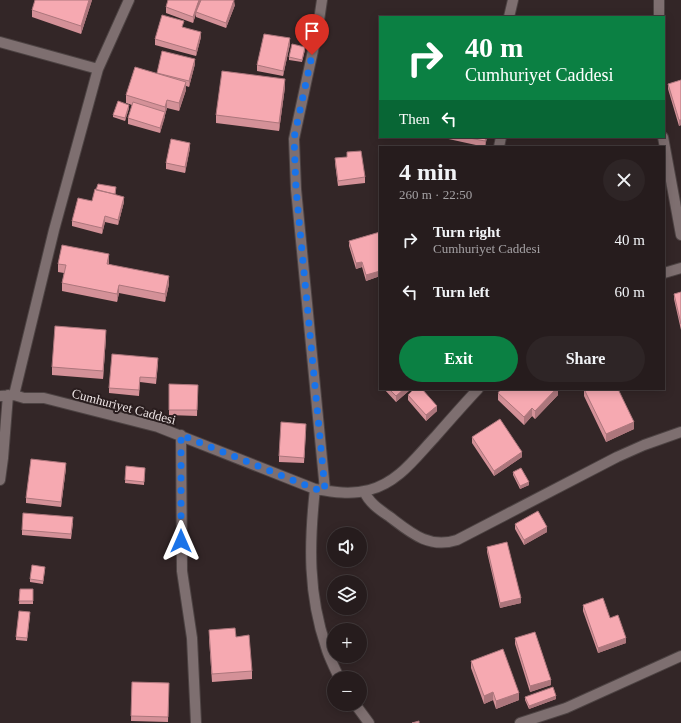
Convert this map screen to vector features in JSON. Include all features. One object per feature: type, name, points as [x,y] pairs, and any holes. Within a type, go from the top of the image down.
[{"type":"street","points":[[0,480],[7,395],[98,69],[129,0]]},
{"type":"street","points":[[322,0],[318,27],[294,138],[296,189],[320,490],[311,531],[314,602],[326,648],[336,671]]},
{"type":"street","points":[[509,16],[513,0]]},
{"type":"street","points":[[659,0],[659,16]]},
{"type":"street","points":[[0,42],[98,69]]},
{"type":"street","points":[[665,148],[681,235]]},
{"type":"street","points":[[665,273],[681,268]]},
{"type":"street","name":"Cumhuriyet Caddesi","points":[[7,395],[24,398],[44,398],[158,427],[320,490],[338,493],[364,491],[384,484],[403,472],[477,390]]},
{"type":"street","points":[[364,491],[367,498],[375,506],[413,535],[432,542],[448,543],[457,540],[644,445],[681,432]]},
{"type":"street","points":[[181,435],[182,571],[192,638],[197,712],[196,723]]},
{"type":"street","points":[[520,723],[566,708],[681,656]]},
{"type":"street","points":[[361,711],[370,723]]},
{"type":"building","points":[[35,0],[89,0],[81,26],[32,10]]},
{"type":"building","points":[[168,0],[199,0],[193,17],[166,7]]},
{"type":"building","points":[[201,0],[234,0],[226,23],[196,12]]},
{"type":"building","points":[[162,15],[184,21],[182,27],[201,32],[196,51],[155,39]]},
{"type":"building","points":[[264,34],[290,38],[283,71],[257,65]]},
{"type":"building","points":[[292,44],[305,47],[302,60],[289,57]]},
{"type":"building","points":[[162,51],[195,59],[189,81],[157,73]]},
{"type":"building","points":[[135,67],[186,82],[179,103],[167,100],[165,107],[126,95]]},
{"type":"building","points":[[222,71],[285,79],[279,123],[216,115]]},
{"type":"building","points":[[681,80],[681,120],[679,120],[668,84]]},
{"type":"building","points":[[118,101],[129,105],[125,118],[113,115]]},
{"type":"building","points":[[133,102],[165,112],[160,128],[128,118]]},
{"type":"building","points":[[469,138],[486,138],[485,141]]},
{"type":"building","points":[[171,139],[190,143],[185,167],[166,163]]},
{"type":"building","points":[[361,151],[365,177],[338,181],[335,158],[347,157],[347,152]]},
{"type":"building","points":[[98,184],[116,187],[115,194],[96,190]]},
{"type":"building","points":[[95,189],[124,197],[118,220],[105,216],[102,228],[72,221],[78,198],[92,201]]},
{"type":"building","points":[[379,232],[379,271],[366,275],[362,262],[356,263],[349,241]]},
{"type":"building","points":[[62,245],[109,254],[107,264],[169,276],[165,294],[119,285],[117,294],[62,283],[66,265],[58,264]]},
{"type":"building","points":[[681,292],[681,324],[674,294]]},
{"type":"building","points":[[55,326],[106,330],[103,371],[52,367]]},
{"type":"building","points":[[112,354],[158,358],[156,378],[140,377],[139,390],[109,388]]},
{"type":"building","points":[[169,384],[198,385],[197,410],[169,410]]},
{"type":"building","points":[[390,390],[403,390],[396,396]]},
{"type":"building","points":[[413,390],[423,390],[437,406],[426,415],[408,395]]},
{"type":"building","points":[[500,390],[555,390],[535,411],[532,408],[524,417],[498,393]]},
{"type":"building","points":[[584,390],[618,390],[634,422],[606,434]]},
{"type":"building","points":[[500,419],[522,452],[494,471],[472,437]]},
{"type":"building","points":[[281,422],[306,424],[304,458],[279,456]]},
{"type":"building","points":[[31,459],[66,463],[61,502],[26,498]]},
{"type":"building","points":[[126,466],[145,468],[144,482],[125,480]]},
{"type":"building","points":[[521,468],[529,482],[520,486],[513,472]]},
{"type":"building","points":[[538,511],[547,527],[524,540],[515,524]]},
{"type":"building","points":[[23,513],[73,517],[71,534],[22,530]]},
{"type":"building","points":[[507,542],[521,598],[500,603],[487,547]]},
{"type":"building","points":[[32,565],[45,567],[43,581],[30,579]]},
{"type":"building","points":[[20,589],[33,589],[33,601],[19,601]]},
{"type":"building","points":[[603,598],[610,618],[618,615],[626,638],[598,648],[583,605]]},
{"type":"building","points":[[19,611],[30,612],[27,638],[16,637]]},
{"type":"building","points":[[235,628],[236,637],[249,635],[252,671],[212,674],[209,630]]},
{"type":"building","points":[[535,632],[551,680],[530,686],[515,638]]},
{"type":"building","points":[[503,649],[519,693],[496,701],[493,692],[484,696],[471,661]]},
{"type":"building","points":[[132,682],[169,683],[168,717],[131,716]]},
{"type":"building","points":[[553,687],[556,696],[529,706],[525,697]]},
{"type":"route","points":[[181,541],[181,435],[315,489],[325,490],[296,189],[294,138],[312,55]]}]
